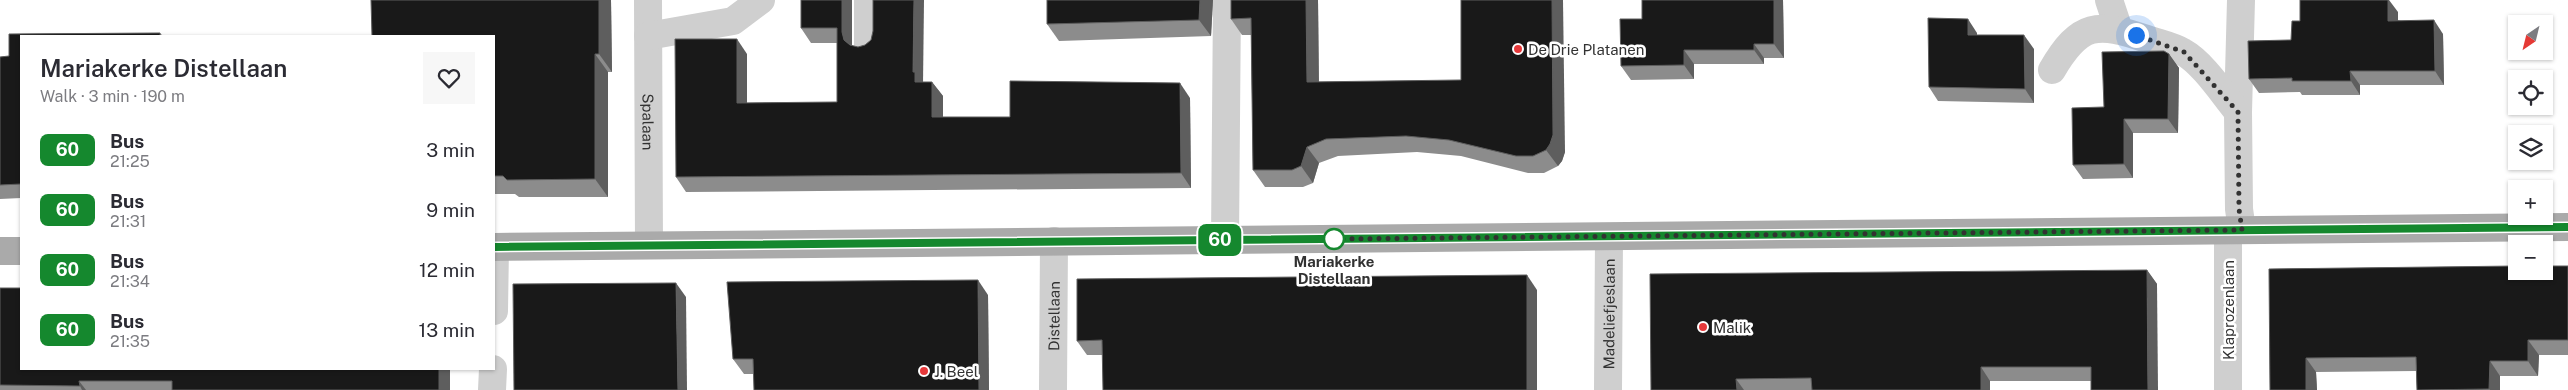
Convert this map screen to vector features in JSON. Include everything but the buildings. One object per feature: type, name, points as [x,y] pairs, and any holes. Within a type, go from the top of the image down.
[{"type":"main road","points":[[495,247],[2568,227]]},
{"type":"main road","points":[[0,251],[20,251]]},
{"type":"street","name":"Spalaan","points":[[648,0],[649,246]]},
{"type":"street","points":[[648,36],[733,21],[761,0]]},
{"type":"street","points":[[868,0],[868,46]]},
{"type":"street","points":[[1225,240],[1227,0]]},
{"type":"street","points":[[2109,0],[2120,30]]},
{"type":"street","name":"Klaprozenlaan","points":[[2228,390],[2235,231],[2239,209],[2238,112],[2241,0]]},
{"type":"street","points":[[2052,70],[2065,48],[2092,28],[2120,30],[2184,52],[2238,112]]},
{"type":"street","name":"Madeliefjeslaan","points":[[1608,390],[1609,237]]},
{"type":"street","name":"Distellaan","points":[[1053,390],[1054,241]]},
{"type":"street","points":[[492,390],[493,370]]},
{"type":"bus line","name":"60","points":[[495,247],[2568,227]]},
{"type":"place","name":"De Drie Platanen","points":[[1518,49]]},
{"type":"place","name":"Mariakerke Distellaan","points":[[1334,239]]},
{"type":"place","name":"Malik","points":[[1703,327]]},
{"type":"place","name":"J. Beel","points":[[924,371]]},
{"type":"route","points":[[1334,239],[1332,239],[2242,230],[2239,209],[2238,112],[2201,68],[2184,52],[2136,35]]}]
